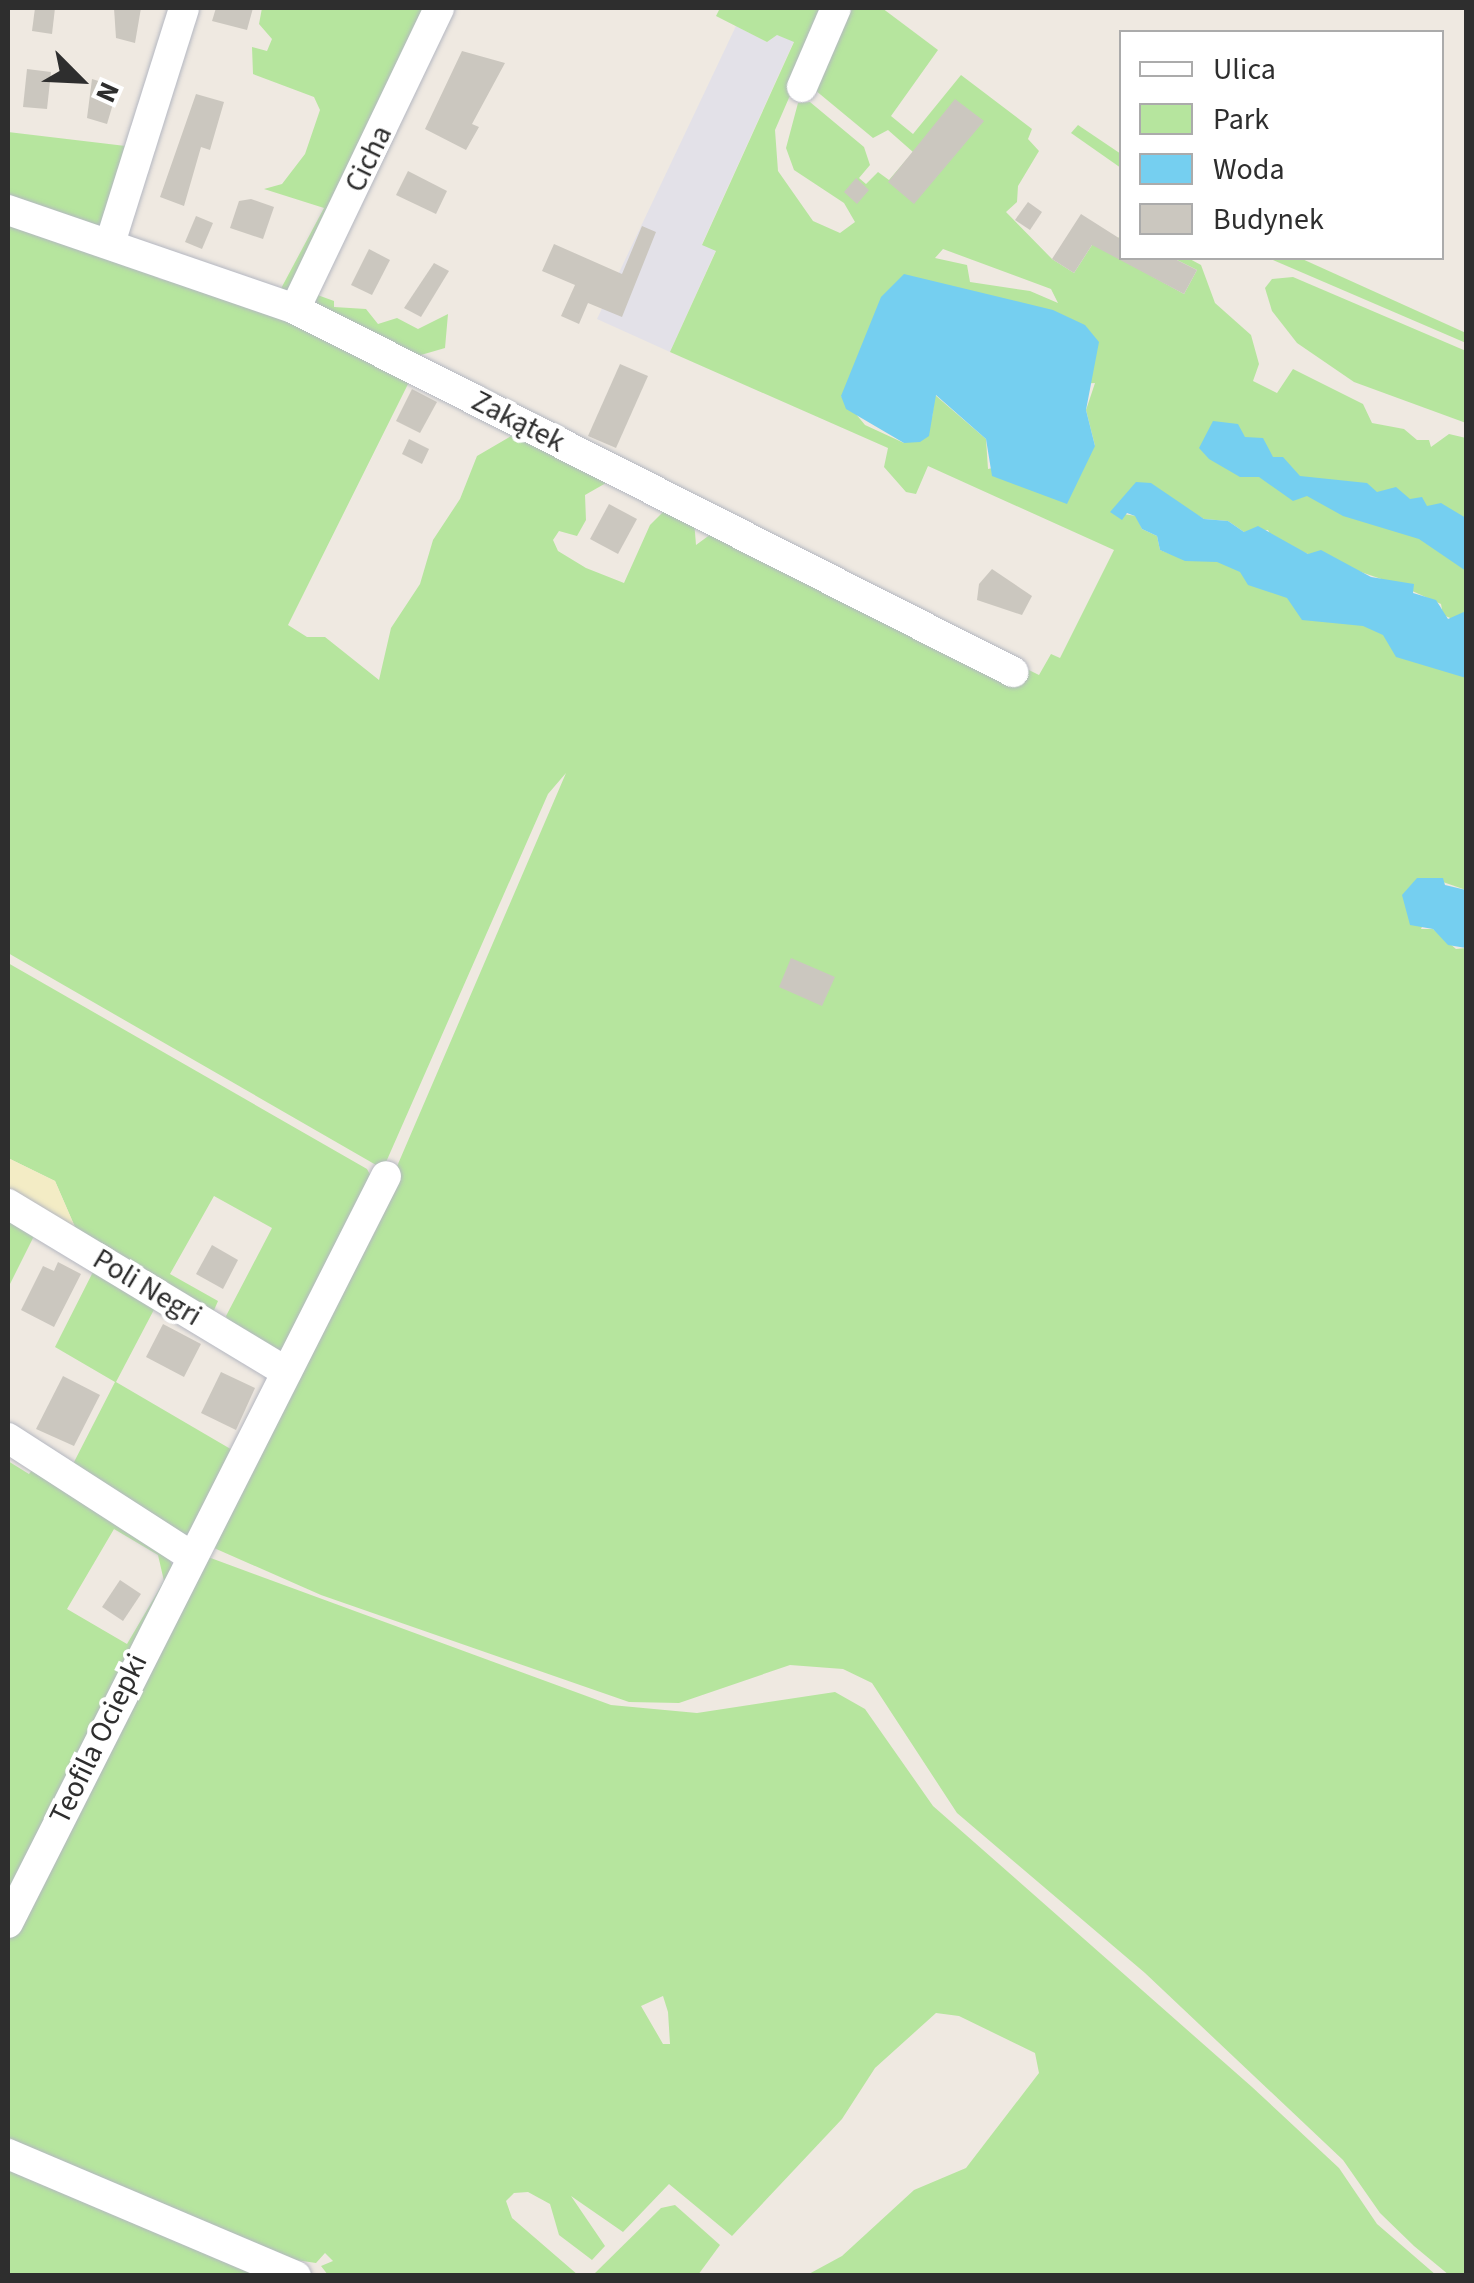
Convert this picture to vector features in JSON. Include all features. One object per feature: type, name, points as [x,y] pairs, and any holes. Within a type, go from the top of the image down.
[{"type":"street","points":[[111,240],[184,8]]},
{"type":"street","name":"Cicha","points":[[295,309],[439,8]]},
{"type":"street","points":[[802,87],[836,8]]},
{"type":"street","name":"Zakątek","points":[[8,210],[111,240],[163,268],[220,280],[295,309],[1013,672]]},
{"type":"street","name":"Teofila Ociepki","points":[[8,1923],[386,1176]]},
{"type":"street","name":"Poli Negri","points":[[8,1204],[286,1372]]},
{"type":"street","points":[[8,1438],[191,1556]]},
{"type":"street","points":[[8,2154],[296,2276]]},
{"type":"shaded area","points":[[736,26],[767,42],[777,35],[794,41],[702,244],[716,250],[670,352],[597,319]]},
{"type":"green space","points":[[262,8],[422,9],[304,285],[277,296],[324,208],[264,189],[282,184],[305,154],[320,110],[314,97],[253,74],[252,47],[267,51],[272,39],[259,24]]},
{"type":"green space","points":[[720,8],[828,8],[775,130],[778,171],[813,221],[840,233],[855,222],[844,203],[794,170],[786,148],[798,103],[810,102],[864,147],[870,165],[859,178],[866,184],[878,172],[889,180],[913,152],[888,130],[873,138],[815,90],[840,8],[882,8],[938,50],[891,116],[913,134],[961,75],[1032,129],[1028,139],[1039,151],[1018,186],[1017,202],[1006,212],[1052,259],[1074,273],[1094,242],[1109,252],[1119,237],[1119,260],[1184,294],[1197,270],[1177,260],[1192,260],[1201,265],[1215,303],[1251,335],[1259,364],[1253,381],[1277,393],[1293,369],[1363,404],[1372,423],[1404,429],[1417,440],[1429,440],[1431,447],[1449,434],[1466,438],[1466,518],[1427,507],[1355,520],[1388,519],[1466,565],[1466,611],[1455,620],[1443,615],[1441,604],[1399,585],[1308,554],[1272,538],[1268,530],[1244,532],[1228,521],[1204,519],[1160,493],[1125,497],[1111,512],[1136,516],[1142,529],[1157,536],[1160,550],[1173,555],[1209,555],[1337,613],[1466,659],[1466,890],[1443,882],[1421,929],[1433,929],[1456,949],[1466,948],[1466,2275],[1449,2275],[1414,2246],[1380,2213],[1343,2160],[1145,1973],[957,1813],[872,1683],[843,1669],[790,1665],[679,1703],[629,1702],[321,1595],[214,1548],[392,1178],[566,773],[548,794],[383,1169],[8,953],[8,132],[134,147],[114,216],[145,269],[160,279],[315,314],[312,293],[334,301],[334,307],[366,309],[378,324],[397,318],[418,329],[448,314],[445,348],[414,357],[414,372],[288,625],[307,637],[325,637],[379,680],[391,628],[420,584],[433,540],[460,499],[477,456],[518,432],[606,483],[585,495],[586,520],[577,536],[559,531],[553,540],[558,551],[586,568],[624,583],[650,525],[667,508],[694,520],[696,545],[711,534],[857,585],[1039,675],[1051,654],[1060,658],[1114,550],[928,466],[916,494],[906,492],[884,467],[888,448],[670,352],[716,251],[702,245],[794,42],[777,35],[767,42],[716,16]],"holes":[[[943,249],[1051,289],[1058,303],[1030,291],[970,282],[967,265],[935,258]],[[1095,383],[1086,410],[1095,446],[988,469],[986,439],[935,395],[932,417],[904,443],[865,425],[841,396]]]},
{"type":"green space","points":[[1078,125],[1119,153],[1119,167],[1071,133]]},
{"type":"green space","points":[[1273,260],[1304,260],[1466,333],[1466,343]]},
{"type":"green space","points":[[1293,277],[1466,351],[1466,423],[1354,382],[1297,343],[1272,311],[1265,288],[1272,279]]},
{"type":"green space","points":[[8,963],[367,1169],[373,1180],[289,1348],[276,1354],[229,1326],[226,1316],[272,1228],[214,1196],[170,1274],[218,1301],[211,1317],[78,1234],[55,1181],[8,1158]]},
{"type":"green space","points":[[8,1211],[36,1232],[8,1288]]},
{"type":"green space","points":[[96,1266],[158,1302],[116,1382],[234,1451],[187,1541],[73,1464],[115,1382],[55,1347]]},
{"type":"green space","points":[[8,1461],[29,1474],[36,1465],[164,1547],[173,1567],[8,1902]],"holes":[[[114,1529],[158,1555],[164,1581],[127,1644],[67,1609]]]},
{"type":"green space","points":[[208,1557],[611,1705],[697,1713],[835,1692],[865,1709],[933,1806],[1339,2168],[1377,2224],[1436,2275],[807,2275],[842,2256],[914,2190],[966,2168],[1039,2073],[1035,2053],[959,2016],[936,2013],[875,2068],[842,2119],[732,2236],[669,2184],[623,2232],[571,2196],[605,2246],[592,2260],[559,2235],[550,2204],[528,2192],[514,2193],[506,2201],[512,2218],[578,2275],[328,2275],[321,2266],[333,2261],[325,2253],[316,2263],[289,2259],[8,2149],[8,1934]],"holes":[[[663,1996],[670,2044],[663,2044],[641,2006]]]},
{"type":"green space","points":[[8,2158],[262,2275],[8,2275]]},
{"type":"green space","points":[[675,2205],[720,2245],[698,2275],[593,2275],[661,2208]]},
{"type":"sand","points":[[8,1158],[55,1181],[78,1234],[8,1195]]},
{"type":"water","points":[[904,274],[1053,310],[1085,325],[1099,342],[1086,410],[1095,446],[1067,504],[992,476],[986,439],[936,395],[929,436],[920,442],[904,443],[846,409],[841,396],[881,297]]},
{"type":"water","points":[[1213,421],[1238,424],[1245,437],[1263,438],[1273,457],[1283,457],[1300,476],[1367,483],[1377,492],[1396,487],[1410,499],[1422,497],[1427,506],[1441,503],[1466,518],[1466,571],[1419,539],[1343,516],[1307,496],[1293,501],[1259,477],[1240,477],[1209,459],[1199,448]]},
{"type":"water","points":[[1136,482],[1151,483],[1204,519],[1228,521],[1244,532],[1258,526],[1308,554],[1321,550],[1371,577],[1414,584],[1413,593],[1436,600],[1448,619],[1466,611],[1466,678],[1396,657],[1383,635],[1363,626],[1302,620],[1287,598],[1248,585],[1240,572],[1217,562],[1185,561],[1160,550],[1157,536],[1142,529],[1135,516],[1127,513],[1122,520],[1110,512]]},
{"type":"water","points":[[1417,878],[1443,878],[1445,885],[1466,890],[1466,948],[1448,945],[1433,929],[1410,925],[1402,895]]},
{"type":"building","points":[[35,8],[55,8],[52,34],[32,31]]},
{"type":"building","points":[[114,8],[141,8],[135,43],[116,38]]},
{"type":"building","points":[[216,8],[253,8],[247,30],[212,21]]},
{"type":"building","points":[[462,51],[505,63],[472,124],[479,127],[466,150],[425,129]]},
{"type":"building","points":[[27,69],[51,72],[47,109],[23,107]]},
{"type":"building","points":[[92,79],[118,87],[107,124],[87,118]]},
{"type":"building","points":[[196,94],[224,102],[210,150],[201,147],[184,206],[160,197]]},
{"type":"building","points":[[955,99],[984,121],[914,204],[888,182]]},
{"type":"building","points":[[408,171],[447,191],[436,214],[396,195]]},
{"type":"building","points":[[856,178],[869,190],[857,204],[844,192]]},
{"type":"building","points":[[251,199],[274,207],[263,239],[230,228],[239,201]]},
{"type":"building","points":[[1028,202],[1042,212],[1030,230],[1015,220]]},
{"type":"building","points":[[1081,214],[1119,238],[1119,259],[1092,245],[1074,273],[1052,259]]},
{"type":"building","points":[[196,216],[213,223],[202,249],[185,242]]},
{"type":"building","points":[[642,226],[656,232],[622,317],[588,303],[579,324],[561,316],[575,285],[542,271],[554,244],[622,274]]},
{"type":"building","points":[[369,249],[390,260],[372,295],[351,285]]},
{"type":"building","points":[[1120,260],[1177,260],[1197,270],[1184,294]]},
{"type":"building","points":[[434,263],[449,271],[421,317],[404,308]]},
{"type":"building","points":[[620,364],[648,376],[616,448],[588,436]]},
{"type":"building","points":[[412,389],[437,402],[420,433],[396,421]]},
{"type":"building","points":[[409,439],[429,449],[422,464],[402,454]]},
{"type":"building","points":[[609,504],[637,519],[618,554],[590,539]]},
{"type":"building","points":[[992,569],[1032,596],[1022,615],[977,600],[979,584]]},
{"type":"building","points":[[791,958],[835,977],[822,1006],[779,987]]},
{"type":"building","points":[[212,1245],[238,1260],[223,1289],[196,1274]]},
{"type":"building","points":[[58,1262],[81,1274],[54,1327],[21,1310],[43,1266],[54,1271]]},
{"type":"building","points":[[163,1324],[201,1344],[184,1377],[146,1357]]},
{"type":"building","points":[[221,1372],[255,1388],[236,1430],[201,1413]]},
{"type":"building","points":[[63,1376],[100,1395],[74,1446],[36,1429]]},
{"type":"building","points":[[120,1580],[141,1594],[123,1621],[102,1607]]}]
